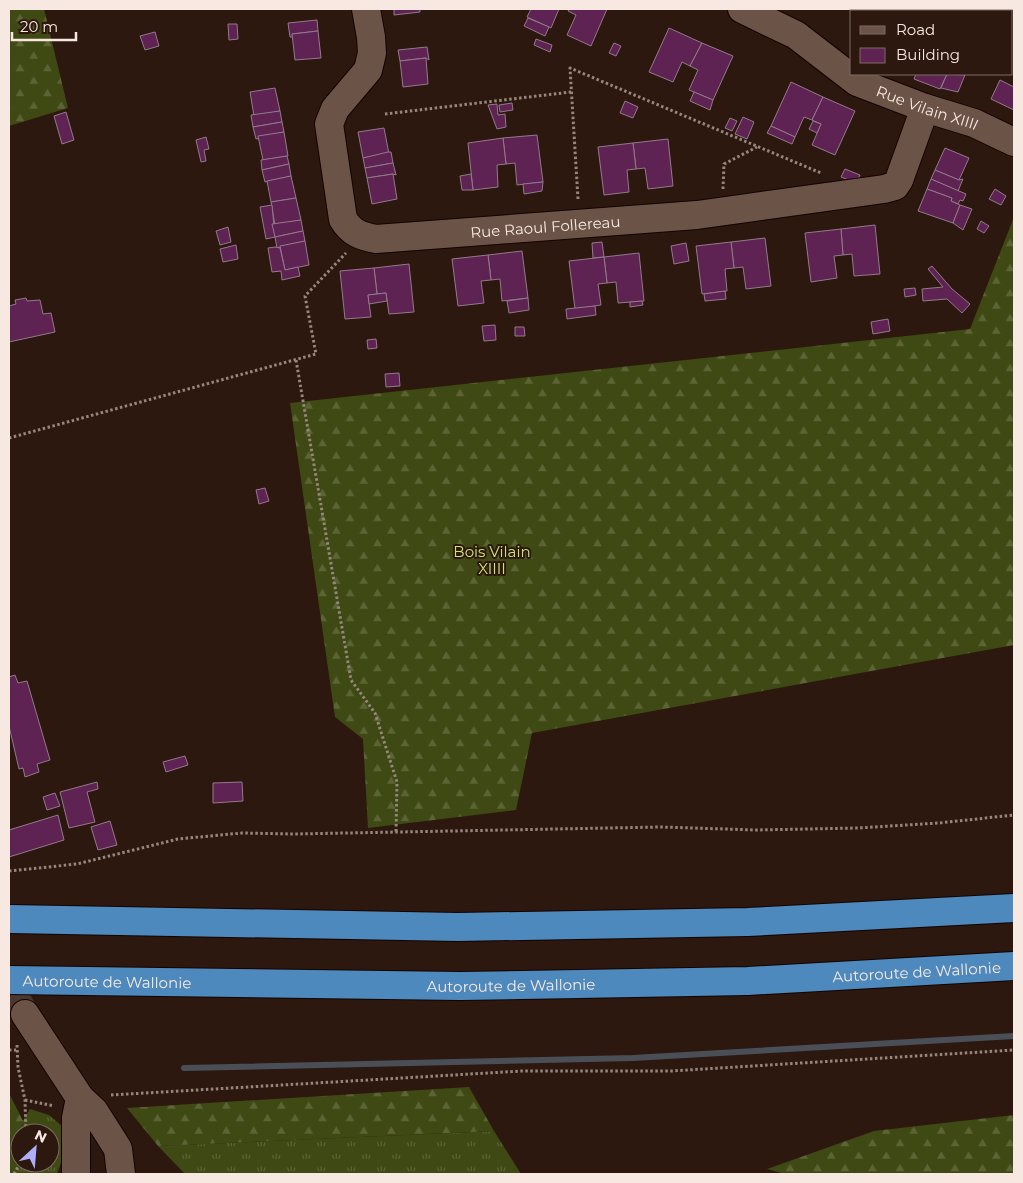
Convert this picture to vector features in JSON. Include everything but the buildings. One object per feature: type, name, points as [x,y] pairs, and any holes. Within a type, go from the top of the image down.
[{"type":"highway","points":[[9,919],[458,927],[748,922],[1014,908]]},
{"type":"highway","name":"Autoroute de Wallonie","points":[[9,980],[470,986],[748,980],[1014,966]]},
{"type":"street","points":[[362,236],[349,230],[343,219],[330,124],[334,109],[368,70],[372,54],[366,9]]},
{"type":"street","name":"Rue Vilain XIIII","points":[[742,9],[796,35],[857,82],[926,108],[974,123],[1014,142]]},
{"type":"street","name":"Rue Raoul Follereau","points":[[362,236],[390,239],[697,215],[894,186],[900,180],[926,108]]},
{"type":"street","points":[[25,1014],[80,1098],[94,1111],[118,1149],[121,1174]]},
{"type":"street","points":[[76,1174],[76,1118],[80,1098]]},
{"type":"path","points":[[580,224],[570,68],[829,176]]},
{"type":"path","points":[[385,114],[571,92]]},
{"type":"path","points":[[723,192],[724,164],[757,146]]},
{"type":"path","points":[[9,438],[316,354],[305,296],[362,236]]},
{"type":"path","points":[[296,360],[351,680],[375,713],[397,782],[396,832]]},
{"type":"path","points":[[9,871],[77,864],[187,838],[242,833],[660,827],[756,830],[858,828],[939,823],[1014,815]]},
{"type":"path","points":[[9,1050],[16,1050],[25,1100],[26,1123]]},
{"type":"path","points":[[80,1098],[400,1077],[522,1071],[671,1071],[1014,1050]]},
{"type":"green space","points":[[9,9],[44,9],[68,108],[9,126]]},
{"type":"green space","name":"Bois Vilain XIIII","points":[[1014,217],[1014,645],[532,733],[516,810],[368,828],[363,739],[335,717],[290,403],[970,329]]},
{"type":"green space","points":[[469,1087],[494,1131],[158,1146],[127,1108]]},
{"type":"green space","points":[[9,1093],[23,1121],[23,1123],[10,1123],[9,1173]]},
{"type":"green space","points":[[30,1109],[49,1115],[58,1123],[23,1123]]},
{"type":"green space","points":[[1014,1115],[1014,1174],[785,1174],[767,1169],[874,1131]]},
{"type":"green space","points":[[60,1124],[68,1131],[65,1151],[60,1165]]},
{"type":"green space","points":[[494,1131],[521,1174],[185,1174],[158,1146]]},
{"type":"green space","points":[[10,1172],[57,1173],[57,1174],[9,1174]]},
{"type":"waterway","points":[[184,1068],[633,1058],[1014,1036]]},
{"type":"tunnel","points":[[9,986],[25,1014]]}]
